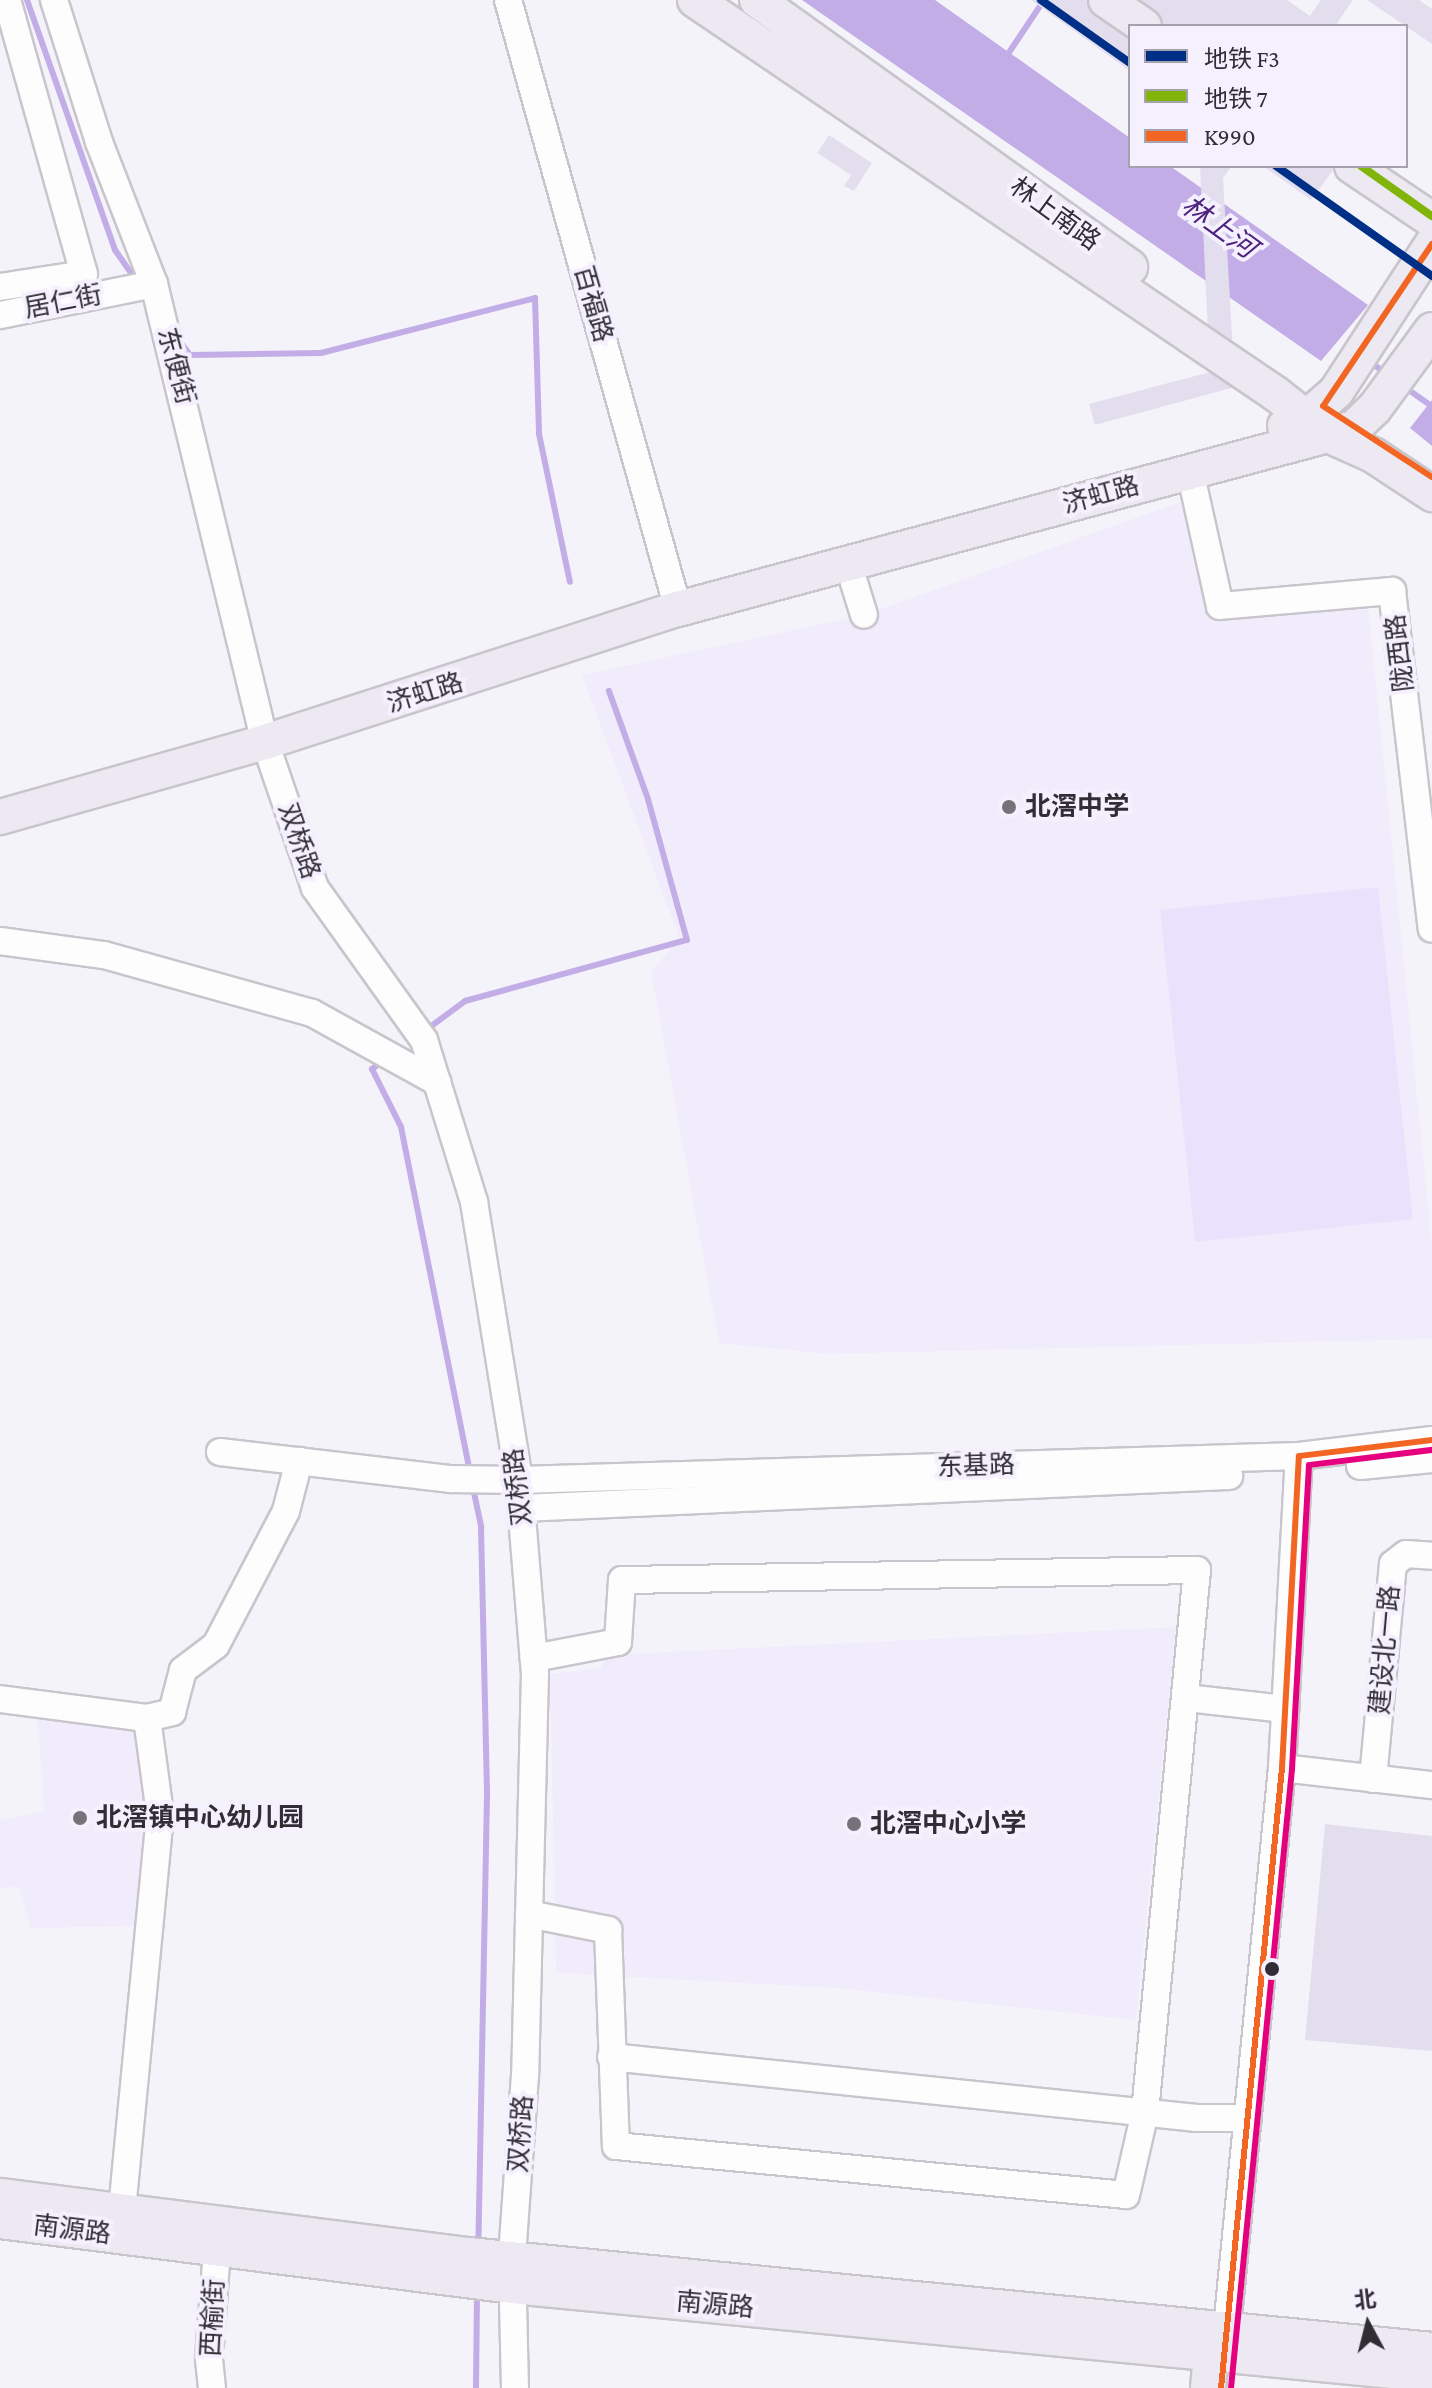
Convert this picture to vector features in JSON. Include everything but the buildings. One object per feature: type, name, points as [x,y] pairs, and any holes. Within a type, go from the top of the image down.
[{"type":"main road","points":[[695,0],[1276,394],[1338,413],[1432,477]]},
{"type":"main road","name":"林上南路","points":[[757,0],[1338,413]]},
{"type":"main road","points":[[1106,0],[1141,24]]},
{"type":"main road","points":[[1355,168],[1432,220]]},
{"type":"main road","points":[[1338,413],[1423,258]]},
{"type":"main road","points":[[1338,413],[1432,330]]},
{"type":"main road","name":"济虹路","points":[[848,563],[858,550],[1338,413]]},
{"type":"main road","name":"济虹路","points":[[0,817],[265,742],[678,609],[1190,471],[1338,413]]},
{"type":"main road","points":[[1338,413],[1373,455],[1432,494]]},
{"type":"main road","name":"南源路","points":[[0,2196],[122,2210],[512,2271]]},
{"type":"main road","name":"南源路","points":[[0,2221],[217,2249],[512,2271],[1219,2340],[1430,2372]]},
{"type":"main road","points":[[1208,2388],[1219,2340]]},
{"type":"main road","points":[[1219,2340],[1221,2388]]},
{"type":"street","points":[[0,287],[84,274],[7,0]]},
{"type":"street","name":"东便街","points":[[54,0],[144,286],[265,742]]},
{"type":"street","name":"百福路","points":[[508,0],[678,609]]},
{"type":"street","name":"居仁街","points":[[0,315],[144,286]]},
{"type":"street","name":"陇西路","points":[[1190,471],[1220,606],[1392,591],[1432,929]]},
{"type":"street","points":[[848,563],[864,615]]},
{"type":"street","name":"双桥路","points":[[265,742],[315,888],[424,1040],[474,1202],[519,1480],[534,1658],[525,2075],[512,2271],[515,2388]]},
{"type":"street","points":[[0,941],[104,955],[312,1013],[437,1082]]},
{"type":"street","name":"东基路","points":[[220,1452],[451,1479],[519,1480],[1290,1465],[1432,1440]]},
{"type":"street","name":"东基路","points":[[522,1508],[1432,1459]]},
{"type":"street","points":[[0,1699],[147,1718],[172,1712],[183,1670],[216,1645],[286,1511],[299,1461]]},
{"type":"street","points":[[1219,2340],[1279,1709],[1290,1465]]},
{"type":"street","name":"建设北一路","points":[[1373,1779],[1393,1564],[1406,1554],[1432,1556]]},
{"type":"street","points":[[529,1914],[608,1930],[616,2146],[1126,2195],[1145,2112],[1197,1570],[622,1580],[618,1642],[534,1658]]},
{"type":"street","points":[[1187,1698],[1279,1709]]},
{"type":"street","points":[[1240,2118],[1282,1768],[1279,1709]]},
{"type":"street","points":[[122,2210],[160,1814],[147,1718]]},
{"type":"street","points":[[1282,1768],[1432,1785]]},
{"type":"street","points":[[611,2057],[1145,2112],[1240,2118]]},
{"type":"street","name":"西榆街","points":[[212,2388],[209,2358],[217,2249]]},
{"type":"shaded area","name":"北滘中学","points":[[1183,501],[1212,622],[1368,604],[1432,1246],[1432,1339],[829,1354],[719,1343],[651,972],[679,938],[582,675],[864,615]]},
{"type":"shaded area","points":[[1378,887],[1413,1219],[1195,1242],[1160,910]]},
{"type":"shaded area","name":"北滘中心小学","points":[[1176,1627],[1136,2020],[836,1988],[556,1973],[550,1674],[601,1668],[605,1655]]},
{"type":"shaded area","name":"北滘镇中心幼儿园","points":[[37,1709],[139,1725],[150,1816],[139,1926],[31,1928],[19,1887],[0,1888],[0,1820],[44,1811]]},
{"type":"water","points":[[802,0],[935,0],[1128,137],[1128,168],[1173,168],[1368,305],[1321,361]]},
{"type":"water","points":[[1432,400],[1432,446],[1410,428]]},
{"type":"waterway","points":[[27,0],[115,250],[135,279]]},
{"type":"waterway","points":[[1006,57],[1044,0]]},
{"type":"waterway","points":[[179,340],[190,355],[321,353],[535,298],[539,434],[570,582]]},
{"type":"waterway","name":"林上河","points":[[1367,360],[1387,374]]},
{"type":"waterway","name":"林上河","points":[[1403,386],[1432,406]]},
{"type":"waterway","points":[[426,1030],[465,1001],[687,940],[648,799],[609,691]]},
{"type":"waterway","points":[[384,1060],[372,1069],[401,1127],[470,1473]]},
{"type":"waterway","points":[[473,1488],[481,1527],[487,1795],[478,2244]]},
{"type":"waterway","points":[[476,2388],[477,2291]]},
{"type":"metro line","name":"F3","points":[[1041,0],[1128,62]]},
{"type":"metro line","name":"F3","points":[[1279,168],[1432,276]]},
{"type":"metro line","name":"7","points":[[1364,168],[1432,216]]},
{"type":"transit line","name":"K990","points":[[1432,244],[1323,406],[1432,477]]},
{"type":"transit line","name":"K990","points":[[1221,2388],[1282,1768],[1299,1456],[1432,1440]]},
{"type":"transit line","points":[[1231,2388],[1292,1769],[1309,1465],[1432,1450]]},
{"type":"place","name":"北滘中学","points":[[1009,807]]},
{"type":"place","name":"北滘镇中心幼儿园","points":[[80,1818]]},
{"type":"place","name":"北滘中心小学","points":[[854,1824]]}]
